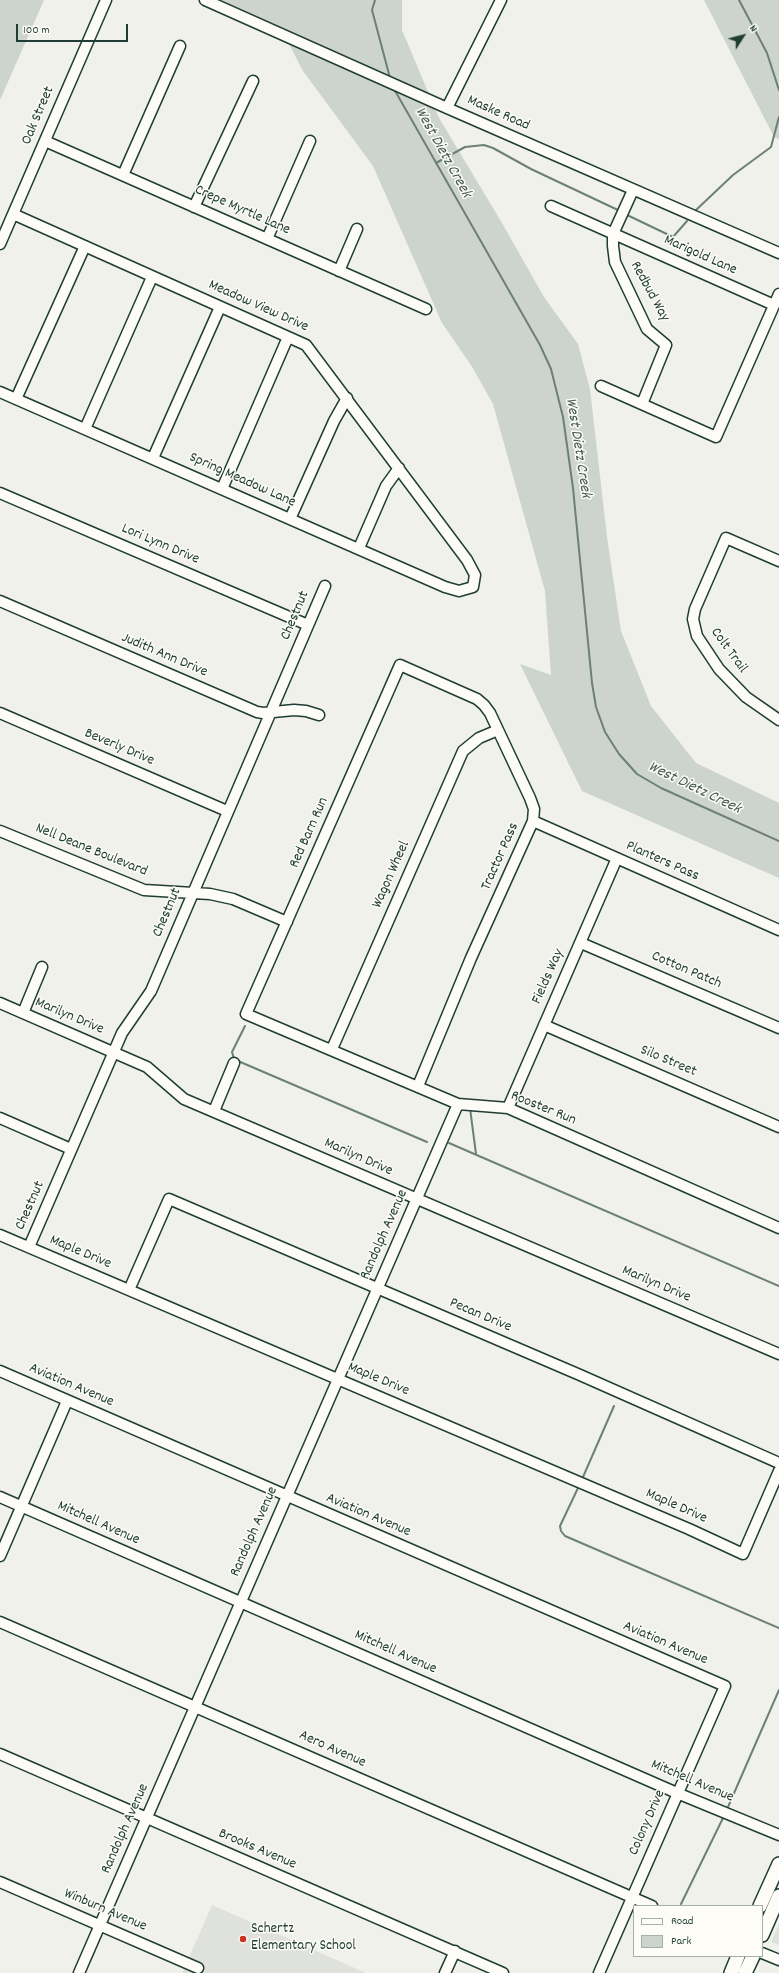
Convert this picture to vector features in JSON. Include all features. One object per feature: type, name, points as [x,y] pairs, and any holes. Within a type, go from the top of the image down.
[{"type":"main road","points":[[760,1905],[779,1864]]},
{"type":"main road","points":[[763,1933],[779,1896]]},
{"type":"main road","points":[[731,1973],[738,1957]]},
{"type":"main road","points":[[745,1973],[753,1957]]},
{"type":"street","name":"Oak Street","points":[[0,244],[106,0]]},
{"type":"street","name":"Maske Road","points":[[205,0],[633,190],[779,253]]},
{"type":"street","points":[[447,108],[501,0]]},
{"type":"street","points":[[123,175],[180,46]]},
{"type":"street","points":[[194,207],[253,81]]},
{"type":"street","name":"Crepe Myrtle Lane","points":[[45,141],[426,309]]},
{"type":"street","points":[[267,239],[310,141]]},
{"type":"street","points":[[613,234],[633,190]]},
{"type":"street","name":"Marigold Lane","points":[[551,206],[774,305]]},
{"type":"street","name":"Meadow View Drive","points":[[13,214],[306,345],[312,351],[467,560],[475,575],[473,587]]},
{"type":"street","points":[[339,271],[357,229]]},
{"type":"street","name":"Redbud Way","points":[[613,234],[615,262],[648,329],[666,345],[642,404]]},
{"type":"street","points":[[16,399],[85,246]]},
{"type":"street","points":[[85,429],[152,277]]},
{"type":"street","points":[[601,386],[716,437],[779,294]]},
{"type":"street","points":[[153,458],[220,307]]},
{"type":"street","points":[[222,489],[288,337]]},
{"type":"street","name":"Spring Meadow Lane","points":[[0,392],[359,548],[445,587],[459,591],[473,587]]},
{"type":"street","points":[[290,519],[334,421],[347,398]]},
{"type":"street","points":[[359,548],[386,486],[399,468]]},
{"type":"street","name":"Lori Lynn Drive","points":[[0,493],[308,625]]},
{"type":"street","name":"Colt Trail","points":[[779,561],[726,538],[695,609],[693,619],[695,630],[715,663],[732,684],[761,709],[779,720]]},
{"type":"street","name":"Chestnut","points":[[29,1247],[126,1026],[141,1008],[151,991],[227,811],[325,586]]},
{"type":"street","name":"Judith Ann Drive","points":[[0,602],[257,712],[294,710],[306,711],[320,715]]},
{"type":"street","name":"Tractor Pass","points":[[400,665],[477,699],[490,713],[534,809],[533,821],[471,958],[418,1086]]},
{"type":"street","name":"Red Barn Run","points":[[246,1014],[400,665]]},
{"type":"street","name":"Beverly Drive","points":[[0,713],[227,811]]},
{"type":"street","name":"Wagon Wheel","points":[[332,1049],[463,751],[479,738],[498,730]]},
{"type":"street","name":"Planters Pass","points":[[533,821],[779,930]]},
{"type":"street","name":"Nell Deane Boulevard","points":[[0,831],[144,890],[210,894],[233,899],[287,922]]},
{"type":"street","name":"Fields Way","points":[[508,1108],[617,858]]},
{"type":"street","name":"Cotton Patch","points":[[581,943],[779,1028]]},
{"type":"street","points":[[23,1013],[42,967]]},
{"type":"street","name":"Marilyn Drive","points":[[0,1003],[147,1068],[184,1099],[779,1354]]},
{"type":"street","name":"Rooster Run","points":[[246,1014],[332,1049],[458,1104],[508,1108],[779,1228]]},
{"type":"street","name":"Silo Street","points":[[544,1025],[779,1127]]},
{"type":"street","points":[[214,1111],[234,1063]]},
{"type":"street","name":"Randolph Avenue","points":[[80,1973],[458,1104]]},
{"type":"street","points":[[0,1118],[72,1149]]},
{"type":"street","name":"Pecan Drive","points":[[128,1290],[169,1199],[580,1375],[779,1463]]},
{"type":"street","name":"Maple Drive","points":[[0,1235],[689,1529],[743,1554],[779,1471]]},
{"type":"street","name":"Aviation Avenue","points":[[0,1371],[725,1686]]},
{"type":"street","points":[[0,1556],[67,1401]]},
{"type":"street","name":"Mitchell Avenue","points":[[0,1497],[677,1793],[779,1835]]},
{"type":"street","name":"Aero Avenue","points":[[0,1622],[650,1905]]},
{"type":"street","name":"Colony Drive","points":[[599,1973],[725,1686]]},
{"type":"street","name":"Brooks Avenue","points":[[0,1754],[503,1973]]},
{"type":"street","name":"Winburn Avenue","points":[[0,1882],[198,1968]]},
{"type":"street","points":[[445,1973],[455,1951]]},
{"type":"street","points":[[763,1954],[779,1960]]},
{"type":"shaded area","name":"Schertz Elementary School","points":[[212,1905],[366,1973],[182,1973]]},
{"type":"shaded area","points":[[779,1924],[779,1945],[771,1942]]},
{"type":"green space","points":[[0,0],[44,0],[0,100]]},
{"type":"green space","points":[[220,0],[402,0],[402,30],[439,118],[502,223],[544,297],[578,344],[590,389],[607,537],[621,631],[651,706],[696,763],[779,803],[779,878],[582,791],[520,664],[551,675],[545,591],[493,404],[471,365],[442,323],[373,166],[303,71],[289,44],[290,31]]},
{"type":"green space","points":[[704,0],[779,0],[779,139],[774,137]]},
{"type":"waterway","name":"West Dietz Creek","points":[[375,0],[372,10],[390,78]]},
{"type":"waterway","points":[[739,0],[767,53],[779,90]]},
{"type":"waterway","name":"West Dietz Creek","points":[[394,89],[540,345],[551,369],[563,417],[573,488],[592,683],[596,707],[605,732],[619,754],[637,774],[661,788],[779,841]]},
{"type":"waterway","points":[[696,210],[733,175],[771,147],[779,117]]},
{"type":"waterway","points":[[436,163],[465,147],[484,145],[493,148],[531,169],[620,211]]},
{"type":"waterway","points":[[625,214],[673,237],[687,221]]},
{"type":"waterway","points":[[234,1059],[232,1052],[245,1026]]},
{"type":"waterway","points":[[238,1061],[427,1142]]},
{"type":"waterway","points":[[470,1108],[476,1154]]},
{"type":"waterway","points":[[449,1143],[779,1286]]},
{"type":"waterway","points":[[583,1477],[614,1406]]},
{"type":"waterway","points":[[578,1488],[560,1526],[561,1531],[565,1536],[779,1628]]},
{"type":"waterway","points":[[728,1807],[779,1690]]},
{"type":"waterway","points":[[681,1904],[723,1818]]},
{"type":"place","name":"Schertz Elementary School","points":[[243,1939]]}]
